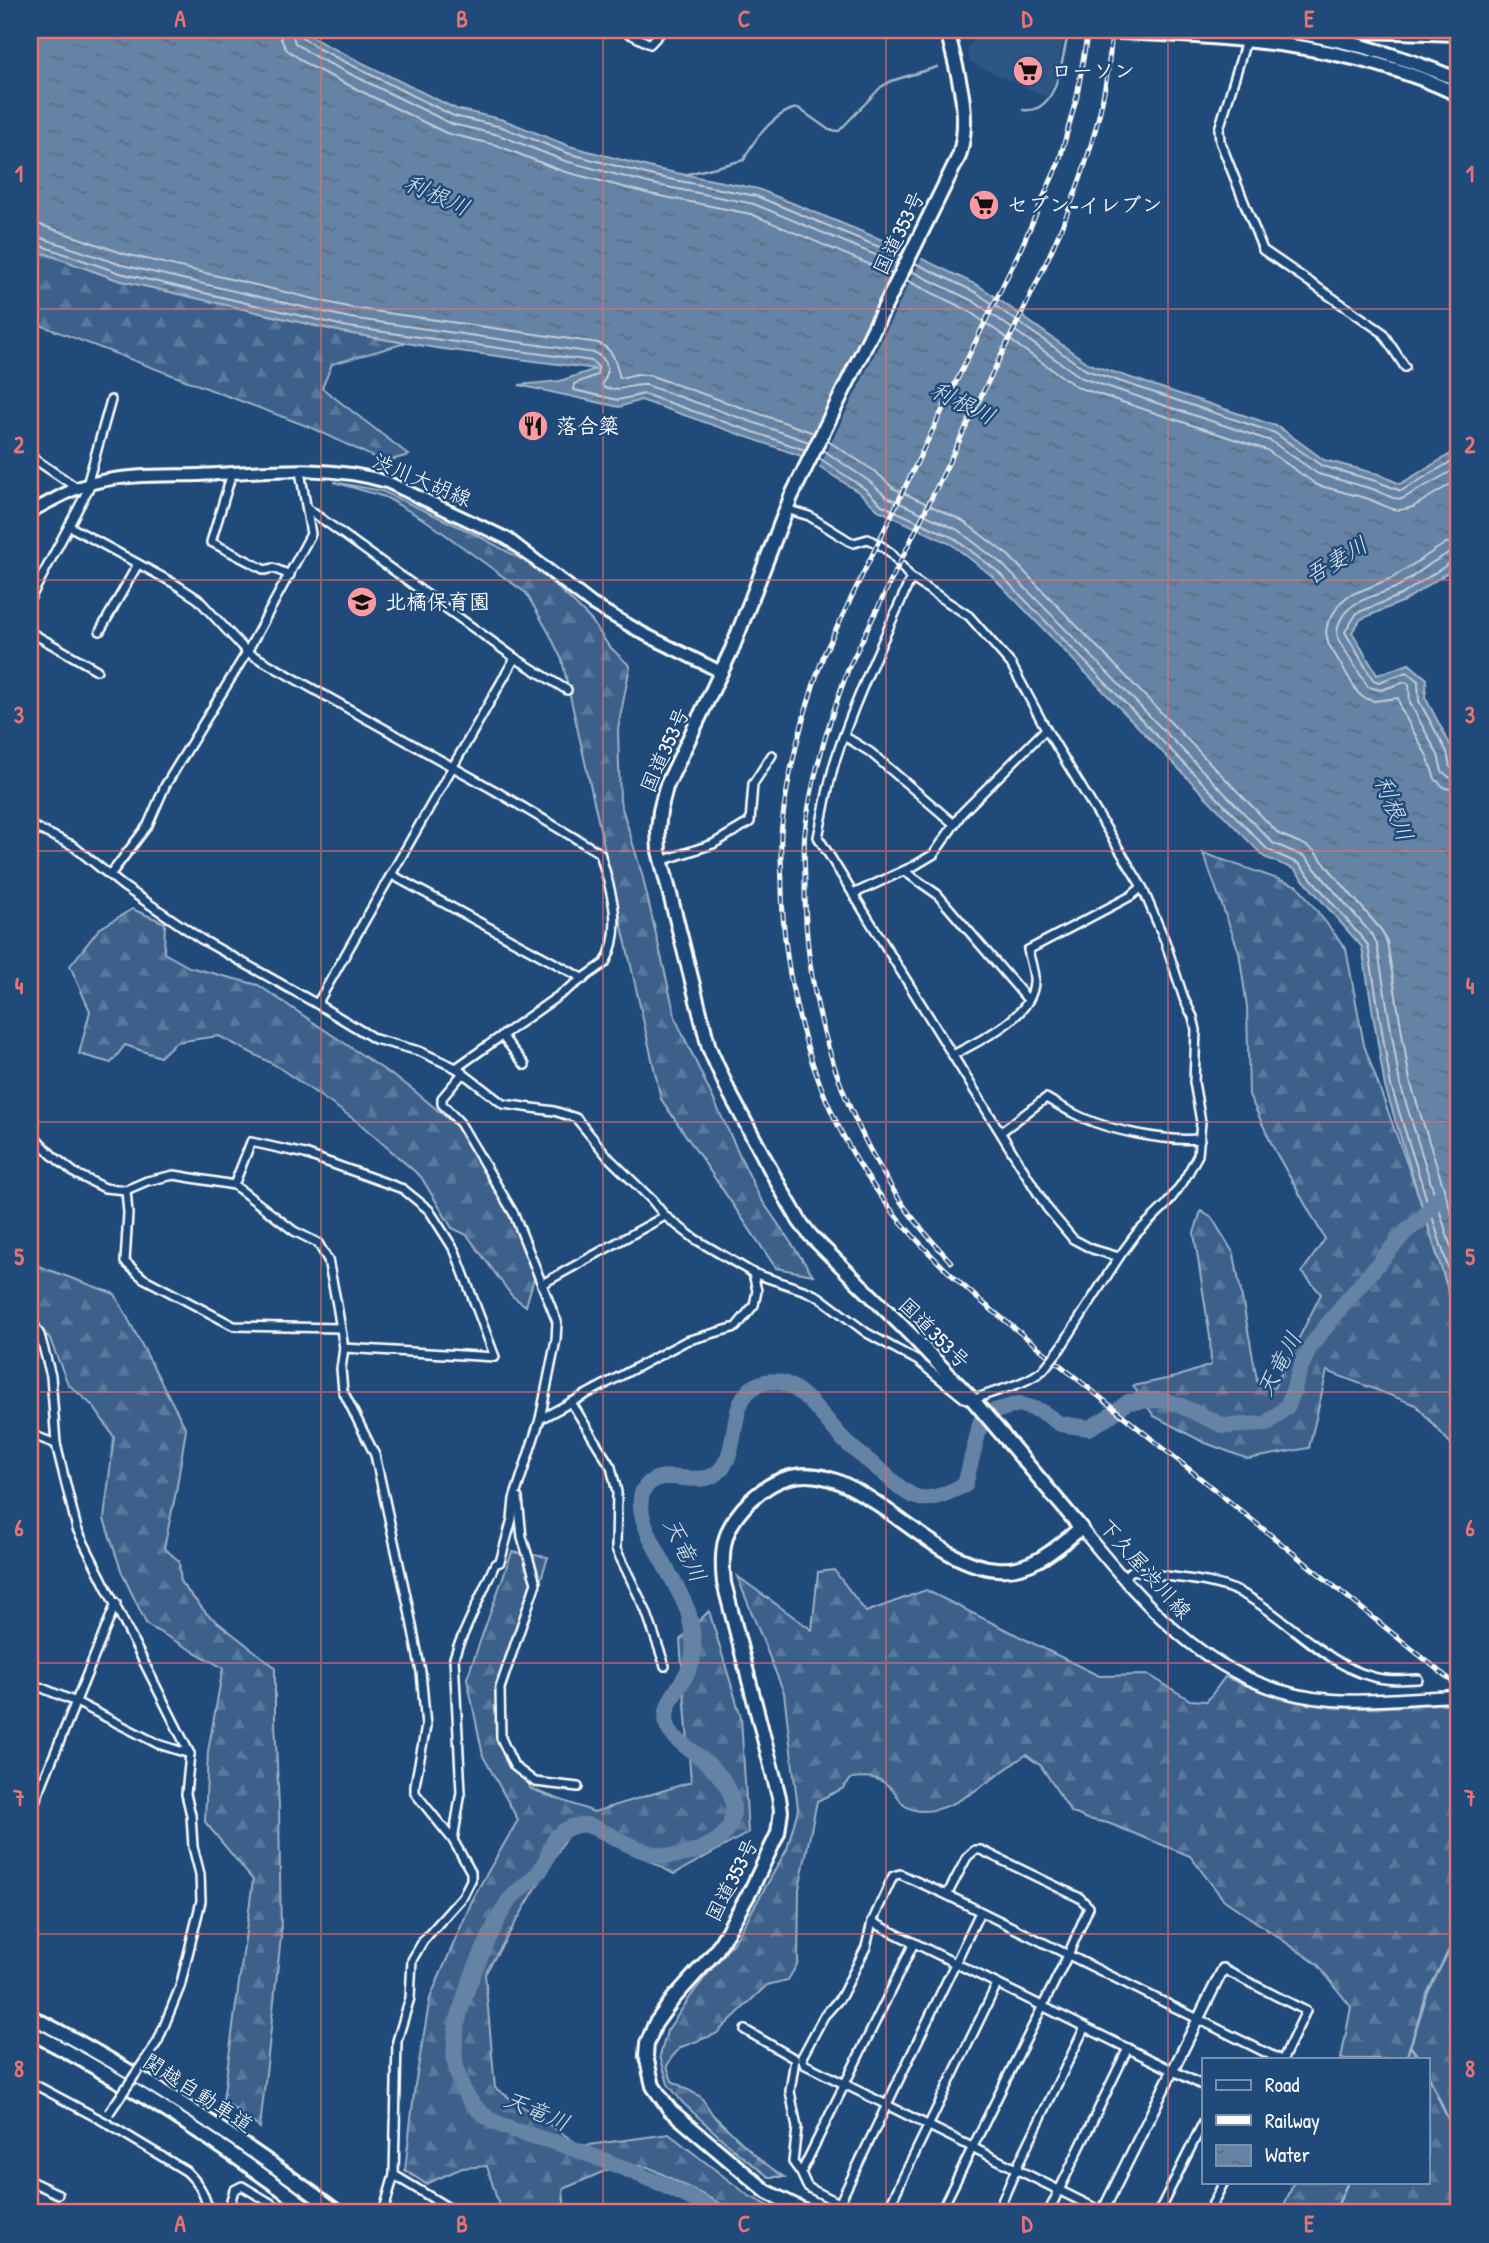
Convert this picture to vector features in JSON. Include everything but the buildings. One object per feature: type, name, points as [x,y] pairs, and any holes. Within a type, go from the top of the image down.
[{"type":"highway","name":"国道353号","points":[[810,2213],[767,2192],[670,2110],[653,2086],[646,2067],[647,2044],[655,2024],[673,1999],[716,1951],[751,1890],[778,1833],[780,1822],[779,1797],[724,1583],[722,1556],[728,1529],[754,1497],[781,1480],[800,1476],[820,1476],[848,1485],[941,1547],[980,1566],[1005,1570],[1027,1566],[1051,1553],[1081,1528],[976,1405],[910,1334],[823,1250],[793,1211],[715,1065],[661,861],[658,831],[666,787],[721,672],[788,503],[959,156],[964,141],[963,104],[947,30]]},
{"type":"highway","points":[[1063,30],[1248,36],[1388,67],[1459,95]]},
{"type":"highway","points":[[1279,30],[1314,34],[1373,49],[1459,80]]},
{"type":"highway","points":[[1335,30],[1459,34]]},
{"type":"highway","name":"関越自動車道","points":[[30,2015],[160,2090],[257,2153],[339,2213]]},
{"type":"highway","name":"関越自動車道","points":[[30,2032],[155,2104],[314,2213]]},
{"type":"main road","name":"渋川大胡線","points":[[30,512],[85,485],[115,478],[300,471],[346,471],[366,475],[387,482],[518,546],[582,597],[614,618],[721,672]]},
{"type":"main road","name":"下久屋渋川線","points":[[1081,1528],[1122,1578],[1160,1618],[1199,1651],[1241,1675],[1282,1691],[1332,1700],[1405,1700],[1459,1696]]},
{"type":"street","points":[[622,30],[650,44],[663,30]]},
{"type":"street","points":[[1248,36],[1219,129],[1220,141],[1263,250],[1382,332],[1405,367]]},
{"type":"street","points":[[30,599],[69,526],[85,485],[111,400]]},
{"type":"street","points":[[30,456],[85,485]]},
{"type":"street","points":[[110,875],[148,825],[165,786],[247,652],[312,534],[300,471]]},
{"type":"street","points":[[232,473],[211,542],[265,570],[274,568],[290,575]]},
{"type":"street","points":[[30,824],[72,845],[123,887],[201,939],[317,1003],[375,1039],[419,1051],[460,1070],[503,1104],[554,1111],[576,1118],[609,1158],[665,1216],[695,1239],[753,1273],[818,1297],[867,1334],[918,1361],[956,1393],[976,1405],[1006,1386],[1033,1378],[1043,1370],[1060,1349],[1136,1234],[1167,1204],[1183,1182],[1198,1154],[1200,1139],[1194,1082],[1196,1030],[1165,941],[1142,887],[1046,729],[1011,664],[962,609],[911,579],[880,545],[868,539],[854,543],[849,541],[788,503]]},
{"type":"street","points":[[308,509],[515,658],[567,691]]},
{"type":"street","points":[[69,526],[198,600],[247,652],[600,853],[615,911],[615,939],[605,963],[502,1036],[460,1070],[442,1098],[442,1104],[460,1123],[514,1214],[557,1322],[556,1340],[540,1419],[514,1499],[512,1519],[500,1562],[495,1564],[454,1658],[461,1792],[453,1840]]},
{"type":"street","points":[[100,631],[138,564]]},
{"type":"street","points":[[911,579],[835,760],[818,837],[1047,1208],[1073,1239],[1119,1258]]},
{"type":"street","points":[[30,632],[97,670]]},
{"type":"street","points":[[317,1003],[515,658]]},
{"type":"street","points":[[853,894],[934,854],[962,813],[1046,729]]},
{"type":"street","points":[[844,736],[870,752],[954,824]]},
{"type":"street","points":[[661,861],[713,844],[750,822],[753,784],[772,755]]},
{"type":"street","points":[[904,871],[937,894],[1028,1000]]},
{"type":"street","points":[[392,874],[584,979]]},
{"type":"street","points":[[953,1055],[1002,1030],[1028,1000],[1034,979],[1028,950],[1142,887]]},
{"type":"street","points":[[502,1036],[525,1065]]},
{"type":"street","points":[[1001,1132],[1046,1098],[1076,1115],[1111,1127],[1180,1140],[1200,1139]]},
{"type":"street","points":[[30,1132],[52,1155],[76,1174],[105,1188],[126,1190],[147,1181],[174,1175],[234,1185],[294,1231],[318,1243],[328,1260],[344,1348],[341,1369],[343,1391],[375,1455],[421,1672],[426,1726],[415,1793],[453,1840],[471,1872],[471,1880],[463,1896],[423,1941],[412,1960],[410,1997],[397,2041],[394,2175],[383,2213]]},
{"type":"street","points":[[234,1185],[251,1142],[305,1154],[403,1189],[429,1210],[455,1251],[495,1357],[344,1348]]},
{"type":"street","points":[[126,1190],[128,1213],[125,1262],[143,1278],[234,1326],[340,1328]]},
{"type":"street","points":[[542,1284],[665,1216]]},
{"type":"street","points":[[540,1419],[686,1341],[736,1326],[754,1305],[757,1291],[753,1273]]},
{"type":"street","points":[[30,1318],[40,1335],[51,1376],[57,1444],[77,1529],[190,1754],[186,1794],[191,1815],[193,1847],[201,1874],[201,1901],[180,1987],[158,2040],[103,2121]]},
{"type":"street","points":[[571,1402],[611,1467],[617,1492],[615,1549],[646,1611],[665,1666]]},
{"type":"street","points":[[30,1434],[57,1444]]},
{"type":"street","points":[[517,1490],[522,1537],[536,1583],[500,1688],[501,1738],[514,1766],[535,1782],[578,1787]]},
{"type":"street","points":[[1122,1578],[1133,1570],[1231,1589],[1257,1603],[1345,1666],[1368,1676],[1389,1680],[1418,1679]]},
{"type":"street","points":[[30,1814],[116,1603]]},
{"type":"street","points":[[30,1683],[76,1702],[158,1744],[190,1754]]},
{"type":"street","points":[[940,2213],[1068,1955],[1089,1907],[1080,1898],[981,1850],[975,1850],[967,1857],[947,1895]]},
{"type":"street","points":[[1279,2058],[1198,2019],[980,1912],[947,1895],[895,1874],[872,1922],[866,1947],[841,1997],[824,2016],[802,2061],[806,2066],[1103,2213],[1172,2070],[1198,2019],[1223,1969],[1306,2011],[1282,2058]]},
{"type":"street","points":[[838,2204],[980,1912]]},
{"type":"street","points":[[872,1922],[1202,2085]]},
{"type":"street","points":[[801,2173],[914,1943]]},
{"type":"street","points":[[887,2213],[997,1984]]},
{"type":"street","points":[[997,2213],[1085,2027]]},
{"type":"street","points":[[745,2030],[795,2059],[790,2091],[797,2128],[793,2162],[807,2186],[859,2213]]},
{"type":"street","points":[[1048,2213],[1128,2048]]},
{"type":"street","points":[[30,2082],[103,2121],[186,2171],[203,2191],[209,2213]]},
{"type":"street","points":[[1158,2213],[1202,2125]]},
{"type":"street","points":[[394,2175],[457,2213]]},
{"type":"street","points":[[30,2181],[58,2194]]},
{"type":"street","points":[[1208,2213],[1223,2184]]},
{"type":"street","points":[[233,2213],[231,2200],[234,2190],[242,2186],[287,2213]]},
{"type":"shaded area","points":[[977,36],[1064,37],[1054,83],[1046,97],[970,62],[967,49]]},
{"type":"green space","points":[[30,248],[118,280],[347,333],[406,343],[332,364],[322,388],[409,455],[384,462],[312,428],[37,324],[30,318]]},
{"type":"green space","points":[[334,482],[382,491],[475,534],[532,565],[592,621],[608,645],[630,666],[618,729],[620,801],[642,874],[676,1020],[759,1196],[813,1275],[776,1268],[661,1099],[562,660],[526,593],[428,522],[385,497]]},
{"type":"green space","points":[[1203,853],[1298,886],[1346,949],[1364,1045],[1419,1197],[1459,1325],[1459,1453],[1416,1405],[1327,1371],[1309,1448],[1248,1459],[1203,1442],[1154,1416],[1133,1386],[1176,1377],[1211,1365],[1210,1337],[1194,1233],[1201,1211],[1212,1218],[1234,1254],[1258,1385],[1274,1388],[1321,1294],[1302,1272],[1325,1239],[1275,1151],[1249,1095],[1247,1007],[1239,952]]},
{"type":"green space","points":[[132,909],[165,923],[164,953],[189,967],[258,985],[411,1088],[459,1128],[508,1211],[534,1278],[526,1306],[512,1296],[467,1235],[452,1228],[421,1177],[358,1122],[275,1065],[219,1036],[176,1042],[160,1057],[125,1045],[111,1063],[79,1054],[90,1011],[70,966],[99,929]]},
{"type":"green space","points":[[30,1263],[115,1294],[186,1429],[164,1548],[179,1561],[181,1583],[207,1614],[275,1667],[281,1937],[260,2128],[223,2100],[253,1880],[205,1822],[208,1751],[223,1668],[147,1625],[122,1573],[104,1519],[114,1437],[93,1406],[68,1384],[49,1337],[30,1327]]},
{"type":"green space","points":[[512,1552],[548,1557],[496,1718],[531,1789],[594,1812],[691,1782],[680,1640],[709,1611],[741,1717],[748,1833],[674,1874],[609,1838],[573,1826],[485,1974],[495,2088],[581,2146],[669,2134],[749,2196],[783,2213],[739,2213],[648,2167],[621,2164],[563,2189],[565,2213],[501,2213],[487,2166],[462,2168],[426,2184],[405,2170],[415,2085],[430,1998],[475,1894],[518,1820],[483,1756],[467,1678]]},
{"type":"green space","points":[[834,1570],[866,1612],[926,1590],[1099,1676],[1149,1675],[1190,1700],[1207,1701],[1225,1677],[1275,1696],[1312,1705],[1375,1708],[1459,1703],[1459,2213],[1281,2213],[1293,2184],[1430,2184],[1430,2058],[1341,2058],[1351,2007],[1317,1964],[1223,1899],[1190,1856],[1108,1823],[1087,1819],[1071,1812],[1041,1766],[1026,1755],[968,1796],[935,1810],[919,1811],[905,1806],[886,1784],[870,1778],[852,1778],[842,1789],[817,1801],[799,1889],[798,1963],[788,1980],[767,1985],[716,2034],[681,2047],[667,2066],[672,2081],[701,2097],[713,2115],[759,2159],[784,2177],[769,2177],[734,2150],[683,2103],[668,2084],[660,2056],[667,2031],[695,1990],[736,1939],[787,1849],[798,1809],[784,1693],[737,1576],[812,1630],[818,1572]]},
{"type":"water","points":[[30,30],[302,30],[322,43],[456,109],[504,120],[569,146],[656,169],[758,189],[887,242],[981,287],[1089,364],[1279,427],[1324,460],[1378,474],[1400,484],[1459,449],[1459,565],[1404,601],[1361,619],[1352,632],[1377,675],[1409,664],[1427,679],[1425,697],[1453,750],[1459,782],[1459,1325],[1385,1087],[1362,947],[1294,869],[1264,857],[991,575],[951,544],[878,510],[860,493],[804,457],[641,400],[619,407],[519,385],[560,381],[596,369],[436,348],[347,333],[118,280],[30,248]]},
{"type":"pier","points":[[905,247],[923,255],[818,469],[800,459]]},
{"type":"waterway","points":[[1023,110],[1034,109],[1050,96],[1056,85],[1067,39]]},
{"type":"waterway","points":[[684,175],[744,160],[766,128],[790,110],[798,108],[829,130],[839,131],[881,87],[891,81],[937,67]]},
{"type":"waterway","name":"天竜川","points":[[719,2213],[625,2168],[493,2121],[468,2098],[458,2078],[455,2057],[460,2012],[496,1922],[511,1898],[540,1871],[556,1837],[569,1828],[586,1825],[644,1851],[679,1856],[692,1853],[716,1841],[730,1824],[732,1801],[724,1782],[710,1765],[675,1737],[668,1728],[667,1709],[691,1664],[693,1635],[684,1602],[643,1519],[643,1491],[650,1482],[659,1478],[702,1479],[721,1469],[731,1448],[742,1401],[757,1385],[770,1381],[795,1389],[854,1449],[902,1489],[920,1498],[937,1496],[965,1485],[981,1421],[991,1412],[1019,1404],[1041,1411],[1060,1424],[1089,1428],[1128,1402],[1155,1400],[1179,1405],[1224,1426],[1266,1424],[1288,1406],[1310,1347],[1407,1230],[1419,1222],[1438,1198]]},
{"type":"waterway","points":[[1406,2058],[1427,1994],[1459,1935]]},
{"type":"waterway","points":[[1410,2046],[1419,2058]]},
{"type":"waterway","points":[[1430,2079],[1459,2144]]},
{"type":"waterway","points":[[1334,2213],[1347,2184]]},
{"type":"railway","points":[[1088,30],[1077,96],[1059,162],[1022,246],[824,654],[810,696],[793,759],[781,832],[784,923],[802,1030],[826,1099],[858,1162],[883,1200],[928,1252],[977,1298],[1459,1687]]},
{"type":"railway","points":[[951,1262],[897,1196],[857,1124],[841,1086],[828,1047],[811,967],[806,925],[805,831],[822,748],[849,667],[1030,297],[1068,212],[1097,123],[1107,77],[1112,30]]},
{"type":"place","name":"ローソン","points":[[1028,71]]},
{"type":"place","name":"セブン-イレブン","points":[[984,205]]},
{"type":"place","name":"落合簗","points":[[533,426]]},
{"type":"place","name":"北橘保育園","points":[[362,602]]},
{"type":"water label","name":"利根川","points":[[437,195]]},
{"type":"water label","name":"利根川","points":[[963,403]]},
{"type":"water label","name":"吾妻川","points":[[1336,560]]},
{"type":"water label","name":"利根川","points":[[1394,808]]}]
